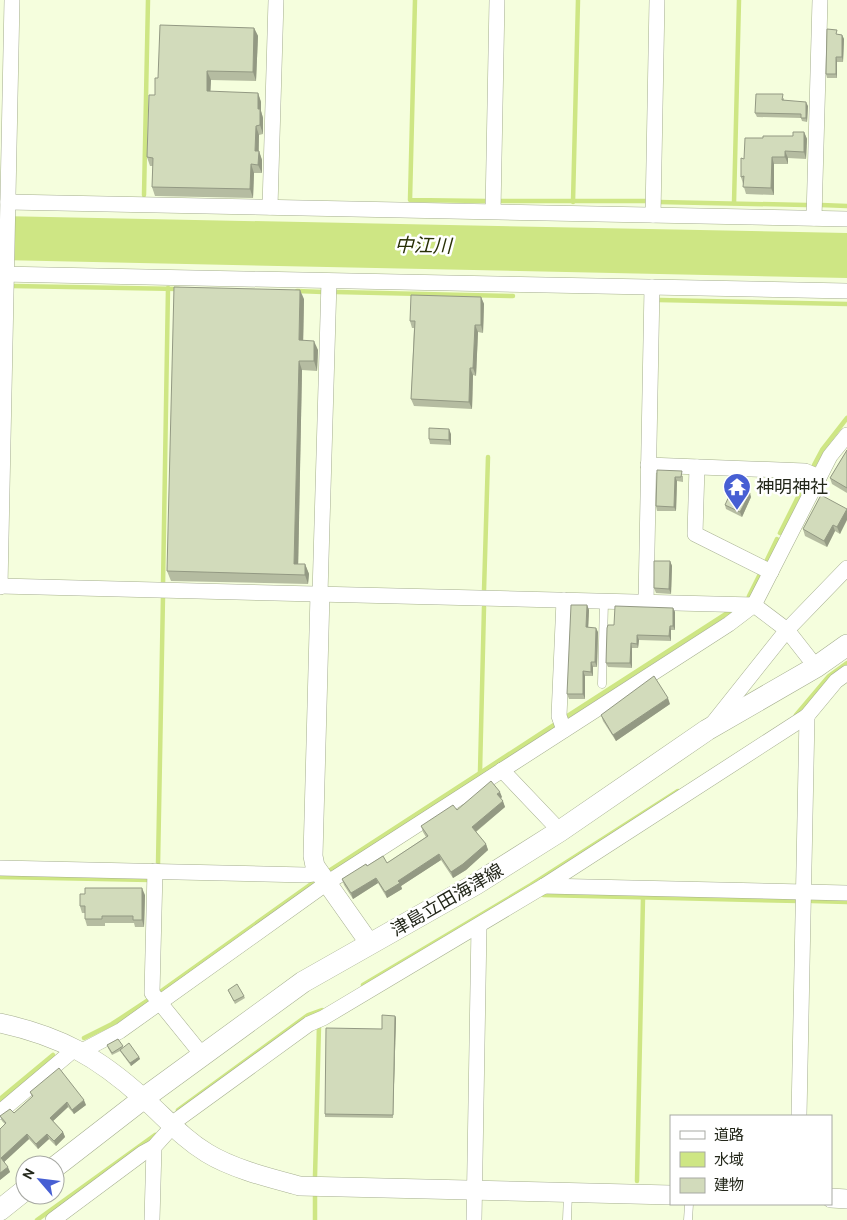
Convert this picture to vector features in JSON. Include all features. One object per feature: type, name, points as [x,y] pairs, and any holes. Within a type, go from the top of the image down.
[{"type":"main road","name":"津島立田海津線","points":[[65,1159],[144,1098],[304,982],[476,884],[560,831],[707,730],[816,667],[847,645]]},
{"type":"main road","points":[[0,1210],[15,1198]]},
{"type":"street","points":[[12,0],[5,111],[7,206],[4,271],[0,586],[754,605],[787,630],[816,667]]},
{"type":"street","points":[[270,207],[276,0]]},
{"type":"street","points":[[492,211],[497,0]]},
{"type":"street","points":[[653,215],[658,0]]},
{"type":"street","points":[[814,218],[820,0]]},
{"type":"street","points":[[7,206],[270,207],[847,219]]},
{"type":"street","points":[[4,271],[329,281],[847,291]]},
{"type":"street","points":[[329,281],[312,856],[315,866],[370,944]]},
{"type":"street","points":[[646,602],[652,287]]},
{"type":"street","points":[[0,1112],[79,1049],[120,1031],[160,1003],[324,878],[502,770],[729,624],[754,605],[830,456],[847,435]]},
{"type":"street","points":[[648,465],[805,470],[819,477]]},
{"type":"street","points":[[697,467],[696,534],[771,572]]},
{"type":"street","points":[[707,730],[787,630],[847,568]]},
{"type":"street","points":[[564,600],[559,716],[564,730]]},
{"type":"street","points":[[53,1220],[143,1153],[154,1147],[171,1126],[309,1024],[323,1018],[544,886],[807,716],[836,681],[847,673]]},
{"type":"street","points":[[799,1115],[807,716]]},
{"type":"street","points":[[502,770],[560,831]]},
{"type":"street","points":[[0,868],[306,875],[324,878]]},
{"type":"street","points":[[155,871],[152,993],[203,1056]]},
{"type":"street","points":[[544,886],[847,893]]},
{"type":"street","points":[[474,1220],[479,926]]},
{"type":"street","points":[[0,1023],[30,1029],[79,1049],[106,1067],[144,1098],[171,1126],[207,1154],[254,1174],[300,1186],[670,1195]]},
{"type":"street","points":[[152,1220],[154,1147]]},
{"type":"street","points":[[832,1198],[847,1198]]},
{"type":"lane","points":[[602,684],[604,601]]},
{"type":"lane","points":[[567,1220],[568,1193]]},
{"type":"lane","points":[[688,1220],[689,1205]]},
{"type":"water","name":"中江川","points":[[0,216],[847,233],[847,278],[0,260]]},
{"type":"building","points":[[160,25],[254,28],[253,72],[207,71],[207,91],[258,93],[260,125],[256,126],[255,151],[259,151],[258,165],[251,164],[250,189],[152,187],[153,158],[147,157],[149,95],[155,95],[155,78],[158,78]]},
{"type":"building","points":[[827,29],[837,30],[836,34],[842,35],[842,57],[836,57],[836,74],[826,74]]},
{"type":"building","points":[[756,94],[783,94],[782,100],[806,102],[806,118],[801,118],[801,114],[755,113]]},
{"type":"building","points":[[793,132],[804,132],[804,152],[785,151],[785,157],[772,157],[771,188],[743,187],[744,176],[741,177],[741,158],[744,159],[745,138],[793,136]]},
{"type":"building","points":[[174,287],[300,290],[299,340],[314,341],[314,361],[299,361],[294,564],[305,564],[305,575],[167,571]]},
{"type":"building","points":[[411,295],[481,297],[481,325],[475,325],[473,368],[470,368],[469,402],[411,399],[415,321],[410,321]]},
{"type":"building","points":[[429,428],[449,429],[449,440],[429,439]]},
{"type":"building","points":[[847,450],[847,488],[830,478]]},
{"type":"building","points":[[657,470],[682,471],[681,477],[675,477],[674,507],[656,506]]},
{"type":"building","points":[[734,485],[750,493],[740,512],[725,505]]},
{"type":"building","points":[[821,495],[847,509],[837,527],[833,525],[824,541],[803,529]]},
{"type":"building","points":[[654,561],[670,561],[669,589],[654,588]]},
{"type":"building","points":[[571,605],[587,605],[586,627],[596,628],[595,662],[591,662],[591,672],[583,671],[583,694],[567,694]]},
{"type":"building","points":[[615,606],[673,608],[673,626],[670,626],[669,636],[637,635],[637,644],[631,643],[630,663],[606,663],[607,628],[608,625],[614,625]]},
{"type":"building","points":[[654,676],[668,698],[613,735],[601,715]]},
{"type":"building","points":[[491,781],[500,792],[497,794],[503,801],[472,827],[486,844],[463,864],[451,872],[439,854],[398,881],[400,883],[385,892],[376,878],[351,893],[342,879],[383,856],[387,863],[428,836],[421,826],[453,805],[457,810]]},
{"type":"building","points":[[85,888],[142,888],[142,920],[133,920],[133,916],[102,916],[102,919],[85,919],[85,906],[80,906],[80,894],[85,894]]},
{"type":"building","points":[[237,984],[244,996],[234,1001],[228,990]]},
{"type":"building","points":[[382,1015],[395,1016],[393,1115],[325,1114],[326,1028],[382,1029]]},
{"type":"building","points":[[118,1039],[123,1046],[112,1053],[107,1045]]},
{"type":"building","points":[[129,1043],[139,1057],[130,1063],[120,1050]]},
{"type":"building","points":[[59,1068],[84,1100],[72,1110],[67,1102],[50,1118],[63,1132],[54,1141],[47,1134],[36,1144],[27,1134],[1,1158],[8,1167],[0,1173],[0,1129],[6,1123],[0,1116],[10,1109],[14,1113],[33,1096],[30,1092]]},
{"type":"waterway","points":[[144,195],[148,0]]},
{"type":"waterway","points":[[415,0],[410,200],[486,201]]},
{"type":"waterway","points":[[573,202],[578,0]]},
{"type":"waterway","points":[[734,203],[739,0]]},
{"type":"waterway","points":[[498,201],[647,201]]},
{"type":"waterway","points":[[659,202],[806,205]]},
{"type":"waterway","points":[[821,205],[847,206]]},
{"type":"waterway","points":[[13,286],[179,289]]},
{"type":"waterway","points":[[163,585],[168,288]]},
{"type":"waterway","points":[[297,291],[323,292]]},
{"type":"waterway","points":[[336,292],[513,296]]},
{"type":"waterway","points":[[659,300],[847,304]]},
{"type":"waterway","points":[[814,465],[822,450],[847,418]]},
{"type":"waterway","points":[[484,591],[488,457]]},
{"type":"waterway","points":[[780,533],[806,481]]},
{"type":"waterway","points":[[766,562],[777,539]]},
{"type":"waterway","points":[[749,596],[761,572]]},
{"type":"waterway","points":[[158,865],[163,596]]},
{"type":"waterway","points":[[480,772],[484,607]]},
{"type":"waterway","points":[[566,717],[729,612]]},
{"type":"waterway","points":[[796,715],[829,676],[847,663]]},
{"type":"waterway","points":[[329,871],[554,725]]},
{"type":"waterway","points":[[363,985],[531,885],[678,791]]},
{"type":"waterway","points":[[0,877],[150,880]]},
{"type":"waterway","points":[[157,989],[160,992],[314,882]]},
{"type":"waterway","points":[[543,895],[799,901]]},
{"type":"waterway","points":[[637,1181],[643,898]]},
{"type":"waterway","points":[[812,901],[847,902]]},
{"type":"waterway","points":[[84,1038],[112,1024],[150,999]]},
{"type":"waterway","points":[[178,1110],[308,1015],[322,1010]]},
{"type":"waterway","points":[[315,1176],[319,1026]]},
{"type":"waterway","points":[[0,1099],[53,1055]]},
{"type":"waterway","points":[[37,1220],[155,1135]]},
{"type":"waterway","points":[[315,1195],[315,1220]]},
{"type":"place","name":"神明神社","points":[[737,511]]}]
